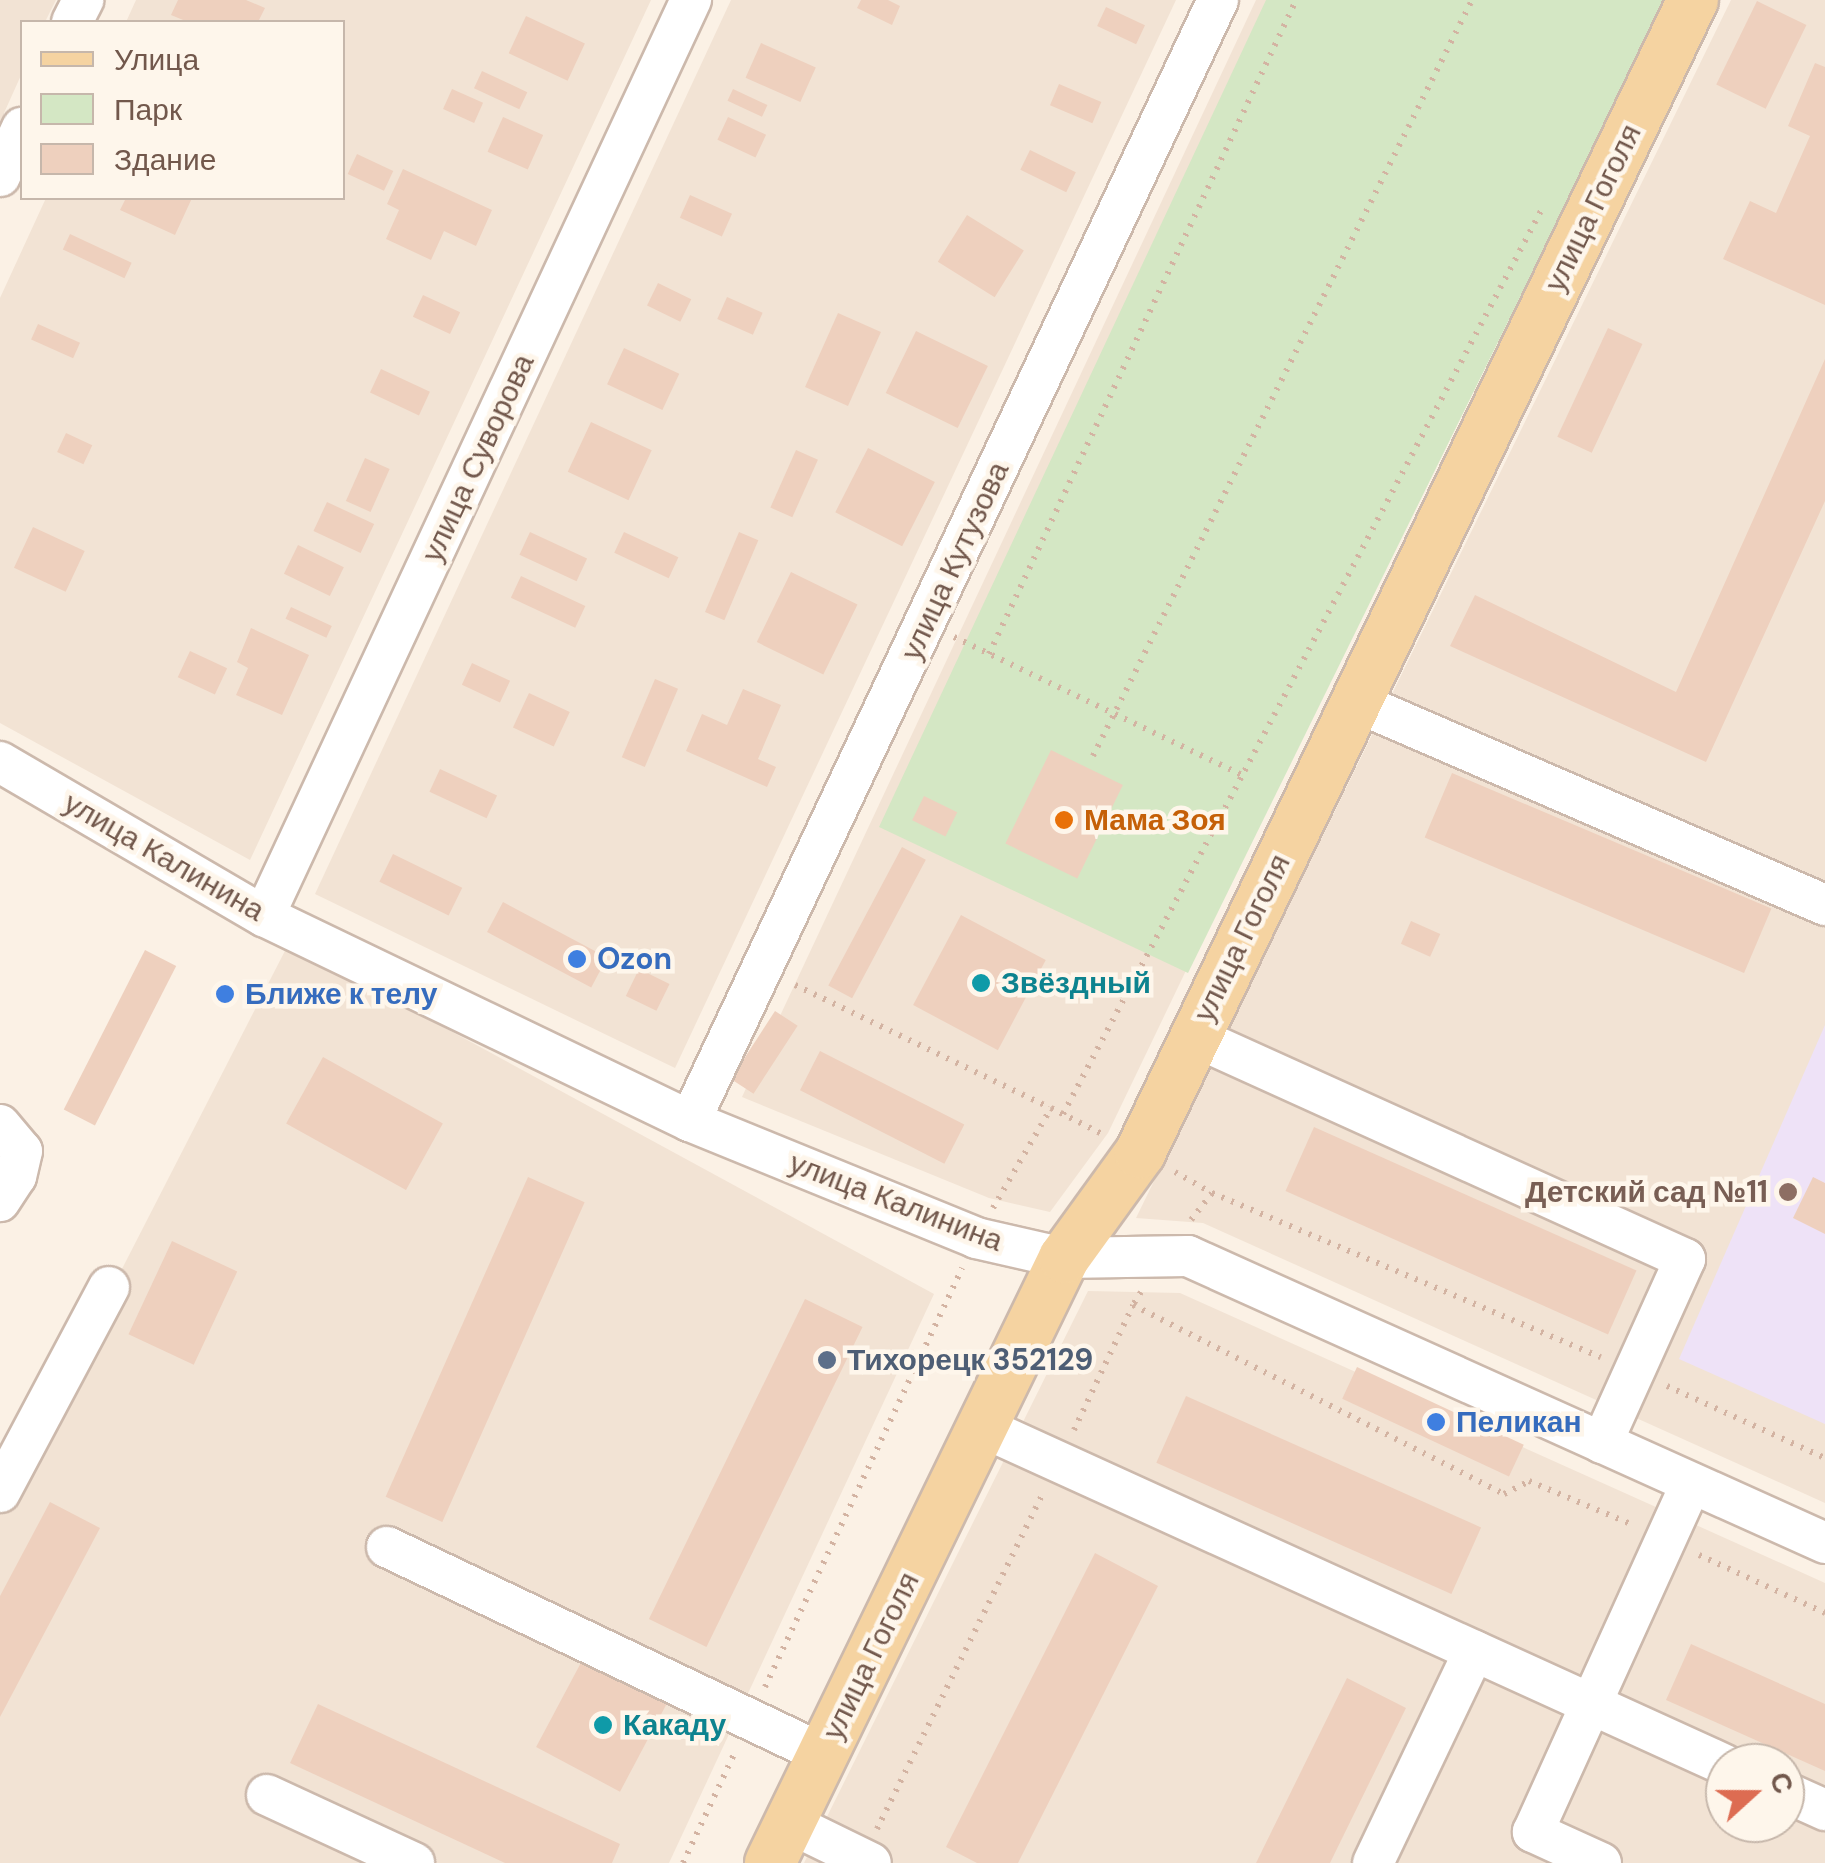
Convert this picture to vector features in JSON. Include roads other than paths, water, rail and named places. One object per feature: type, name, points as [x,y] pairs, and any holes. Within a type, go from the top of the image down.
[{"type":"main road","name":"улица Гоголя","points":[[780,1843],[1064,1258],[1140,1152],[1692,0]]},
{"type":"street","name":"улица Суворова","points":[[264,916],[691,0]]},
{"type":"street","name":"улица Кутузова","points":[[690,1121],[1218,0]]},
{"type":"street","points":[[0,176],[20,132]]},
{"type":"street","points":[[1356,702],[1825,905]]},
{"type":"street","name":"улица Калинина","points":[[0,762],[264,916],[690,1121],[976,1238],[1064,1258],[1188,1256],[1825,1543]]},
{"type":"street","points":[[1195,1036],[1686,1259],[1602,1443]]},
{"type":"street","points":[[0,1126],[22,1151],[16,1176],[0,1200]]},
{"type":"street","points":[[0,1492],[110,1287]]},
{"type":"street","points":[[982,1426],[1705,1756]]},
{"type":"street","points":[[1601,1863],[1533,1832],[1691,1483]]},
{"type":"street","points":[[387,1547],[824,1754]]},
{"type":"street","points":[[1373,1863],[1474,1650]]},
{"type":"street","points":[[267,1795],[414,1863]]},
{"type":"street","points":[[780,1843],[867,1861]]},
{"type":"place","name":"Мама Зоя","points":[[1064,820]]},
{"type":"place","name":"Ozon","points":[[577,959]]},
{"type":"place","name":"Звёздный","points":[[981,983]]},
{"type":"place","name":"Ближе к телу","points":[[225,994]]},
{"type":"place","name":"Детский сад №11","points":[[1788,1192]]},
{"type":"place","name":"Тихорецк 352129","points":[[827,1360]]},
{"type":"place","name":"Пеликан","points":[[1436,1422]]},
{"type":"place","name":"Какаду","points":[[603,1725]]}]
